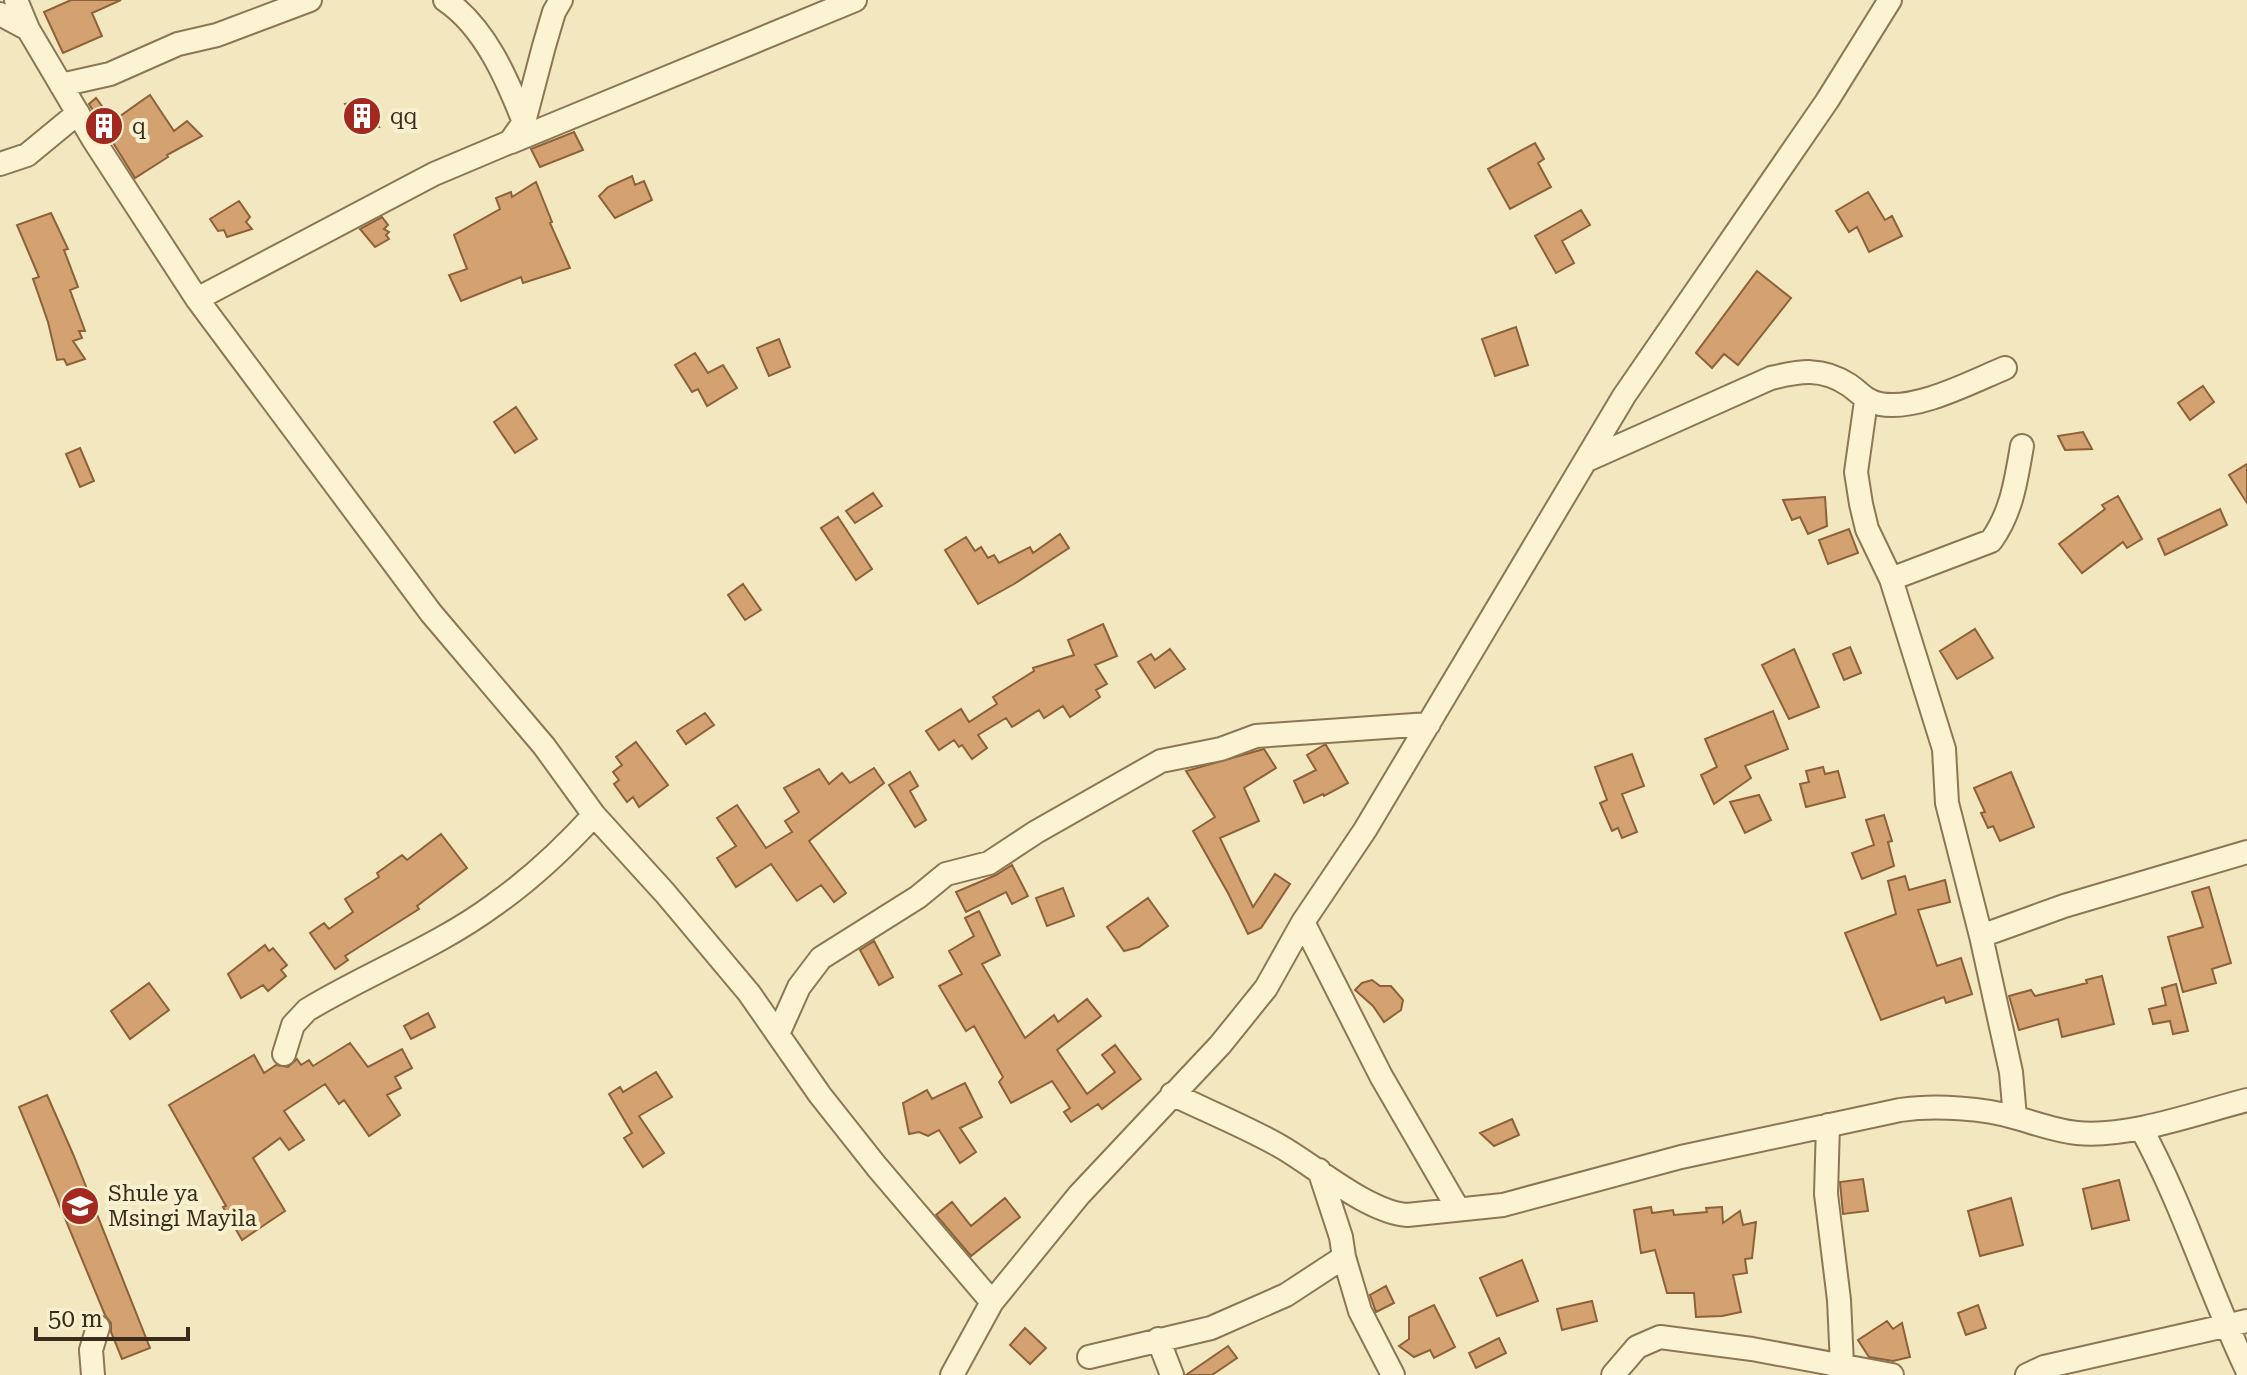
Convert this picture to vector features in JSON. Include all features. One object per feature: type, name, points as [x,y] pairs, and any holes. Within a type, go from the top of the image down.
[{"type":"street","points":[[16,0],[28,29],[61,85],[197,299],[431,613],[544,746],[594,815],[749,993],[820,1095],[992,1302]]},
{"type":"street","points":[[61,85],[110,74],[178,44],[217,35],[310,0]]},
{"type":"street","points":[[510,142],[524,122],[550,23],[561,0]]},
{"type":"street","points":[[197,299],[434,174],[855,0]]},
{"type":"street","points":[[952,1375],[992,1302],[1079,1195],[1220,1045],[1266,988],[1303,922],[1365,830],[1624,396],[1827,101],[1890,0]]},
{"type":"street","points":[[457,3],[496,60],[524,122]]},
{"type":"street","points":[[0,14],[28,29]]},
{"type":"street","points":[[0,164],[27,155],[78,113]]},
{"type":"street","points":[[1585,461],[1771,378],[1804,370],[1848,384],[1866,401],[1884,405],[1911,403],[2005,368]]},
{"type":"street","points":[[1866,401],[1856,472],[1861,504],[1867,529],[1891,579],[1944,749],[1947,803],[2011,1072],[2015,1117]]},
{"type":"street","points":[[1891,579],[1991,541],[2001,527],[2014,492],[2022,446]]},
{"type":"street","points":[[778,1034],[799,987],[821,958],[918,897],[946,874],[989,863],[1036,832],[1161,761],[1221,749],[1256,736],[1429,724]]},
{"type":"street","points":[[284,1054],[293,1025],[307,1010],[454,931],[494,906],[568,844],[594,815]]},
{"type":"street","points":[[1981,936],[2064,906],[2247,852]]},
{"type":"street","points":[[1303,922],[1381,1076],[1458,1209]]},
{"type":"street","points":[[1172,1094],[1276,1144],[1374,1206],[1395,1214],[1503,1205],[1681,1157],[1923,1107],[2015,1117],[2042,1127],[2080,1133],[2141,1128],[2247,1100]]},
{"type":"street","points":[[1828,1125],[1826,1194],[1839,1300],[1840,1370]]},
{"type":"street","points":[[2141,1128],[2167,1175],[2237,1324],[2247,1370]]},
{"type":"street","points":[[1319,1170],[1341,1237],[1360,1311],[1393,1375]]},
{"type":"street","points":[[1089,1357],[1211,1328],[1286,1295],[1344,1257]]},
{"type":"street","points":[[2027,1375],[2044,1367],[2237,1324]]},
{"type":"street","points":[[93,1375],[91,1350],[98,1327]]},
{"type":"street","points":[[1613,1375],[1637,1347],[1660,1337],[1739,1347],[1840,1370],[1892,1375]]},
{"type":"street","points":[[1158,1339],[1172,1375]]},
{"type":"building","points":[[71,0],[121,0],[92,13],[102,36],[63,53],[44,12]]},
{"type":"building","points":[[150,95],[174,131],[187,121],[202,136],[167,155],[135,178],[89,104],[96,98],[113,121]]},
{"type":"building","name":"qq","points":[[365,100],[379,127],[357,127],[345,104]]},
{"type":"building","points":[[574,132],[583,150],[540,167],[531,149]]},
{"type":"building","points":[[1535,143],[1544,159],[1538,163],[1551,187],[1510,209],[1488,169]]},
{"type":"building","points":[[632,176],[635,185],[644,181],[652,200],[615,218],[599,196],[608,187]]},
{"type":"building","points":[[536,182],[570,268],[523,283],[521,277],[461,301],[449,275],[467,269],[454,235],[500,209],[496,198],[511,192],[512,197]]},
{"type":"building","points":[[1868,192],[1885,220],[1892,216],[1902,236],[1869,252],[1857,227],[1849,232],[1836,211]]},
{"type":"building","points":[[239,201],[250,217],[246,222],[252,229],[227,237],[224,230],[218,231],[210,219]]},
{"type":"building","points":[[1581,210],[1590,225],[1562,241],[1574,263],[1556,273],[1535,236]]},
{"type":"building","points":[[51,213],[68,249],[64,250],[78,287],[70,290],[85,331],[79,331],[82,338],[73,341],[85,359],[67,365],[64,359],[57,360],[33,279],[39,277],[17,225]]},
{"type":"building","points":[[382,217],[388,225],[384,229],[389,232],[386,235],[389,239],[375,247],[360,229]]},
{"type":"building","points":[[1757,271],[1791,298],[1738,365],[1724,354],[1712,368],[1696,353]]},
{"type":"building","points":[[1516,327],[1528,365],[1495,376],[1482,339]]},
{"type":"building","points":[[779,339],[790,367],[769,376],[757,348]]},
{"type":"building","points":[[695,353],[708,373],[723,365],[737,388],[707,406],[698,389],[692,392],[675,365]]},
{"type":"building","points":[[2203,386],[2214,402],[2190,420],[2178,403]]},
{"type":"building","points":[[516,407],[537,439],[515,453],[494,422]]},
{"type":"building","points":[[2083,432],[2092,449],[2065,450],[2058,436]]},
{"type":"building","points":[[80,448],[94,481],[80,487],[66,454]]},
{"type":"building","points":[[2247,464],[2247,503],[2229,475]]},
{"type":"building","points":[[873,493],[882,506],[855,523],[846,511]]},
{"type":"building","points":[[2118,496],[2142,539],[2127,548],[2123,542],[2082,573],[2059,544],[2105,509],[2102,505]]},
{"type":"building","points":[[1825,497],[1827,526],[1808,534],[1800,517],[1792,520],[1783,500]]},
{"type":"building","points":[[2220,509],[2227,525],[2165,555],[2158,539]]},
{"type":"building","points":[[838,517],[872,569],[856,580],[821,528]]},
{"type":"building","points":[[1849,529],[1858,553],[1828,564],[1819,540]]},
{"type":"building","points":[[1060,534],[1069,548],[978,604],[945,550],[966,537],[975,551],[981,547],[988,558],[994,555],[999,563],[1030,547],[1033,553]]},
{"type":"building","points":[[743,584],[761,610],[745,620],[728,595]]},
{"type":"building","points":[[1103,624],[1117,656],[1095,665],[1107,684],[1096,690],[1100,697],[1070,717],[1063,706],[1044,718],[1039,710],[1012,727],[1006,718],[978,735],[987,748],[972,759],[954,740],[939,750],[926,731],[961,709],[969,722],[997,704],[993,697],[1034,671],[1033,668],[1074,655],[1068,640]]},
{"type":"building","points":[[1975,629],[1993,658],[1957,679],[1940,651]]},
{"type":"building","points":[[1850,647],[1861,673],[1844,680],[1833,654]]},
{"type":"building","points":[[1170,649],[1185,669],[1155,688],[1138,662],[1151,654],[1155,660]]},
{"type":"building","points":[[1794,649],[1819,707],[1789,719],[1762,665]]},
{"type":"building","points":[[1773,711],[1788,749],[1745,766],[1751,778],[1714,804],[1701,775],[1717,767],[1705,739]]},
{"type":"building","points":[[705,713],[714,725],[686,744],[677,731]]},
{"type":"building","points":[[636,742],[668,785],[639,807],[633,797],[627,802],[614,784],[619,780],[613,772],[622,765],[616,757]]},
{"type":"building","points":[[1324,745],[1348,783],[1304,803],[1294,781],[1316,770],[1307,755]]},
{"type":"building","points":[[1264,749],[1276,768],[1244,788],[1259,821],[1220,838],[1253,907],[1275,874],[1290,884],[1261,928],[1248,934],[1193,831],[1215,817],[1186,771]]},
{"type":"building","points":[[1632,754],[1644,786],[1622,794],[1637,832],[1622,838],[1618,828],[1612,831],[1600,803],[1607,800],[1595,767]]},
{"type":"building","points":[[1823,767],[1825,774],[1838,771],[1845,797],[1806,807],[1800,784],[1809,782],[1806,771]]},
{"type":"building","points":[[874,768],[884,783],[809,841],[846,893],[834,902],[821,885],[797,901],[771,864],[736,887],[717,858],[736,846],[717,818],[737,805],[766,848],[792,832],[785,821],[799,812],[784,788],[819,769],[829,784],[842,773],[850,783]]},
{"type":"building","points":[[910,772],[918,786],[910,791],[926,820],[915,827],[889,785]]},
{"type":"building","points":[[2011,772],[2034,827],[2000,841],[1993,826],[1988,828],[1981,813],[1985,812],[1974,788]]},
{"type":"building","points":[[1759,795],[1771,820],[1745,833],[1730,802]]},
{"type":"building","points":[[1884,815],[1892,841],[1888,842],[1894,866],[1862,879],[1852,853],[1874,845],[1866,820]]},
{"type":"building","points":[[441,834],[467,868],[417,906],[419,909],[345,956],[348,960],[335,969],[310,933],[324,923],[329,929],[353,912],[345,899],[379,877],[377,873],[402,855],[407,860]]},
{"type":"building","points":[[1012,865],[1028,896],[1012,904],[1006,892],[966,912],[956,892]]},
{"type":"building","points":[[1905,876],[1909,890],[1945,880],[1950,902],[1918,910],[1937,966],[1961,958],[1972,994],[1946,1003],[1944,997],[1881,1020],[1845,933],[1896,914],[1888,881]]},
{"type":"building","points":[[2209,887],[2231,963],[2212,969],[2216,983],[2183,992],[2168,937],[2203,927],[2192,892]]},
{"type":"building","points":[[1063,888],[1074,916],[1047,926],[1036,898]]},
{"type":"building","points":[[1148,898],[1168,926],[1139,947],[1124,951],[1107,927]]},
{"type":"building","points":[[979,911],[1000,955],[982,964],[1025,1038],[1054,1015],[1058,1022],[1087,999],[1101,1016],[1057,1050],[1087,1094],[1115,1072],[1102,1055],[1115,1045],[1141,1079],[1102,1109],[1098,1104],[1071,1122],[1064,1112],[1070,1108],[1052,1081],[1011,1103],[999,1082],[1003,1077],[974,1026],[966,1031],[939,986],[962,974],[949,951],[974,936],[965,918]]},
{"type":"building","points":[[874,941],[893,977],[879,985],[860,950]]},
{"type":"building","points":[[265,945],[269,951],[273,948],[287,965],[281,970],[286,976],[268,991],[263,985],[241,998],[228,974]]},
{"type":"building","points":[[2102,976],[2114,1024],[2062,1037],[2058,1019],[2019,1030],[2009,996],[2031,990],[2035,996],[2087,983],[2086,980]]},
{"type":"building","points":[[1372,980],[1380,986],[1391,986],[1403,1000],[1401,1010],[1384,1022],[1373,1006],[1355,990],[1362,983]]},
{"type":"building","points":[[149,983],[169,1010],[130,1039],[111,1011]]},
{"type":"building","points":[[2176,984],[2188,1031],[2173,1034],[2170,1021],[2153,1024],[2149,1009],[2166,1005],[2162,988]]},
{"type":"building","points":[[428,1013],[435,1027],[411,1039],[404,1026]]},
{"type":"building","points":[[350,1043],[368,1067],[402,1049],[412,1068],[395,1077],[401,1088],[387,1095],[400,1115],[369,1136],[344,1100],[339,1104],[325,1084],[284,1111],[304,1140],[289,1150],[280,1138],[253,1158],[285,1211],[242,1240],[169,1105],[254,1055],[264,1073],[276,1065],[288,1067],[297,1059],[301,1065],[309,1060],[313,1066]]},
{"type":"building","points":[[656,1072],[672,1097],[639,1116],[664,1153],[643,1167],[624,1138],[632,1133],[609,1094],[620,1087],[623,1092]]},
{"type":"building","points":[[965,1083],[982,1117],[960,1128],[976,1152],[960,1163],[939,1130],[928,1136],[919,1132],[909,1134],[903,1103],[927,1090],[932,1099]]},
{"type":"building","points":[[47,1095],[150,1348],[122,1359],[111,1332],[111,1323],[19,1107]]},
{"type":"building","points":[[1512,1119],[1519,1135],[1494,1146],[1480,1133]]},
{"type":"building","points":[[1863,1179],[1868,1211],[1843,1214],[1840,1182]]},
{"type":"building","points":[[2119,1180],[2129,1220],[2092,1229],[2083,1189]]},
{"type":"building","points":[[1005,1198],[1020,1217],[971,1256],[936,1215],[952,1202],[971,1226]]},
{"type":"building","points":[[2011,1198],[2023,1245],[1980,1256],[1968,1211]]},
{"type":"building","points":[[1651,1207],[1652,1213],[1673,1210],[1674,1215],[1707,1212],[1706,1208],[1722,1207],[1723,1223],[1740,1211],[1743,1225],[1756,1222],[1752,1258],[1745,1259],[1747,1273],[1733,1275],[1741,1312],[1696,1317],[1694,1293],[1667,1293],[1655,1250],[1641,1253],[1634,1210]]},
{"type":"building","points":[[1522,1260],[1538,1301],[1497,1316],[1480,1278]]},
{"type":"building","points":[[1386,1286],[1394,1303],[1376,1312],[1370,1295]]},
{"type":"building","points":[[1592,1301],[1597,1321],[1562,1330],[1557,1309]]},
{"type":"building","points":[[1434,1305],[1455,1347],[1434,1358],[1430,1350],[1414,1357],[1399,1346],[1409,1339],[1409,1317]]},
{"type":"building","points":[[1978,1305],[1986,1328],[1966,1335],[1958,1313]]},
{"type":"building","points":[[1887,1321],[1893,1329],[1902,1323],[1910,1357],[1893,1361],[1869,1357],[1858,1340]]},
{"type":"building","points":[[1025,1328],[1046,1348],[1030,1364],[1010,1345]]},
{"type":"building","points":[[1499,1338],[1506,1353],[1476,1368],[1469,1353]]},
{"type":"building","points":[[1228,1346],[1237,1358],[1212,1375],[1186,1375]]},
{"type":"place","name":"qq","points":[[362,116]]},
{"type":"place","name":"q","points":[[104,126]]},
{"type":"place","name":"Shule ya Msingi Mayila","points":[[80,1206]]}]
